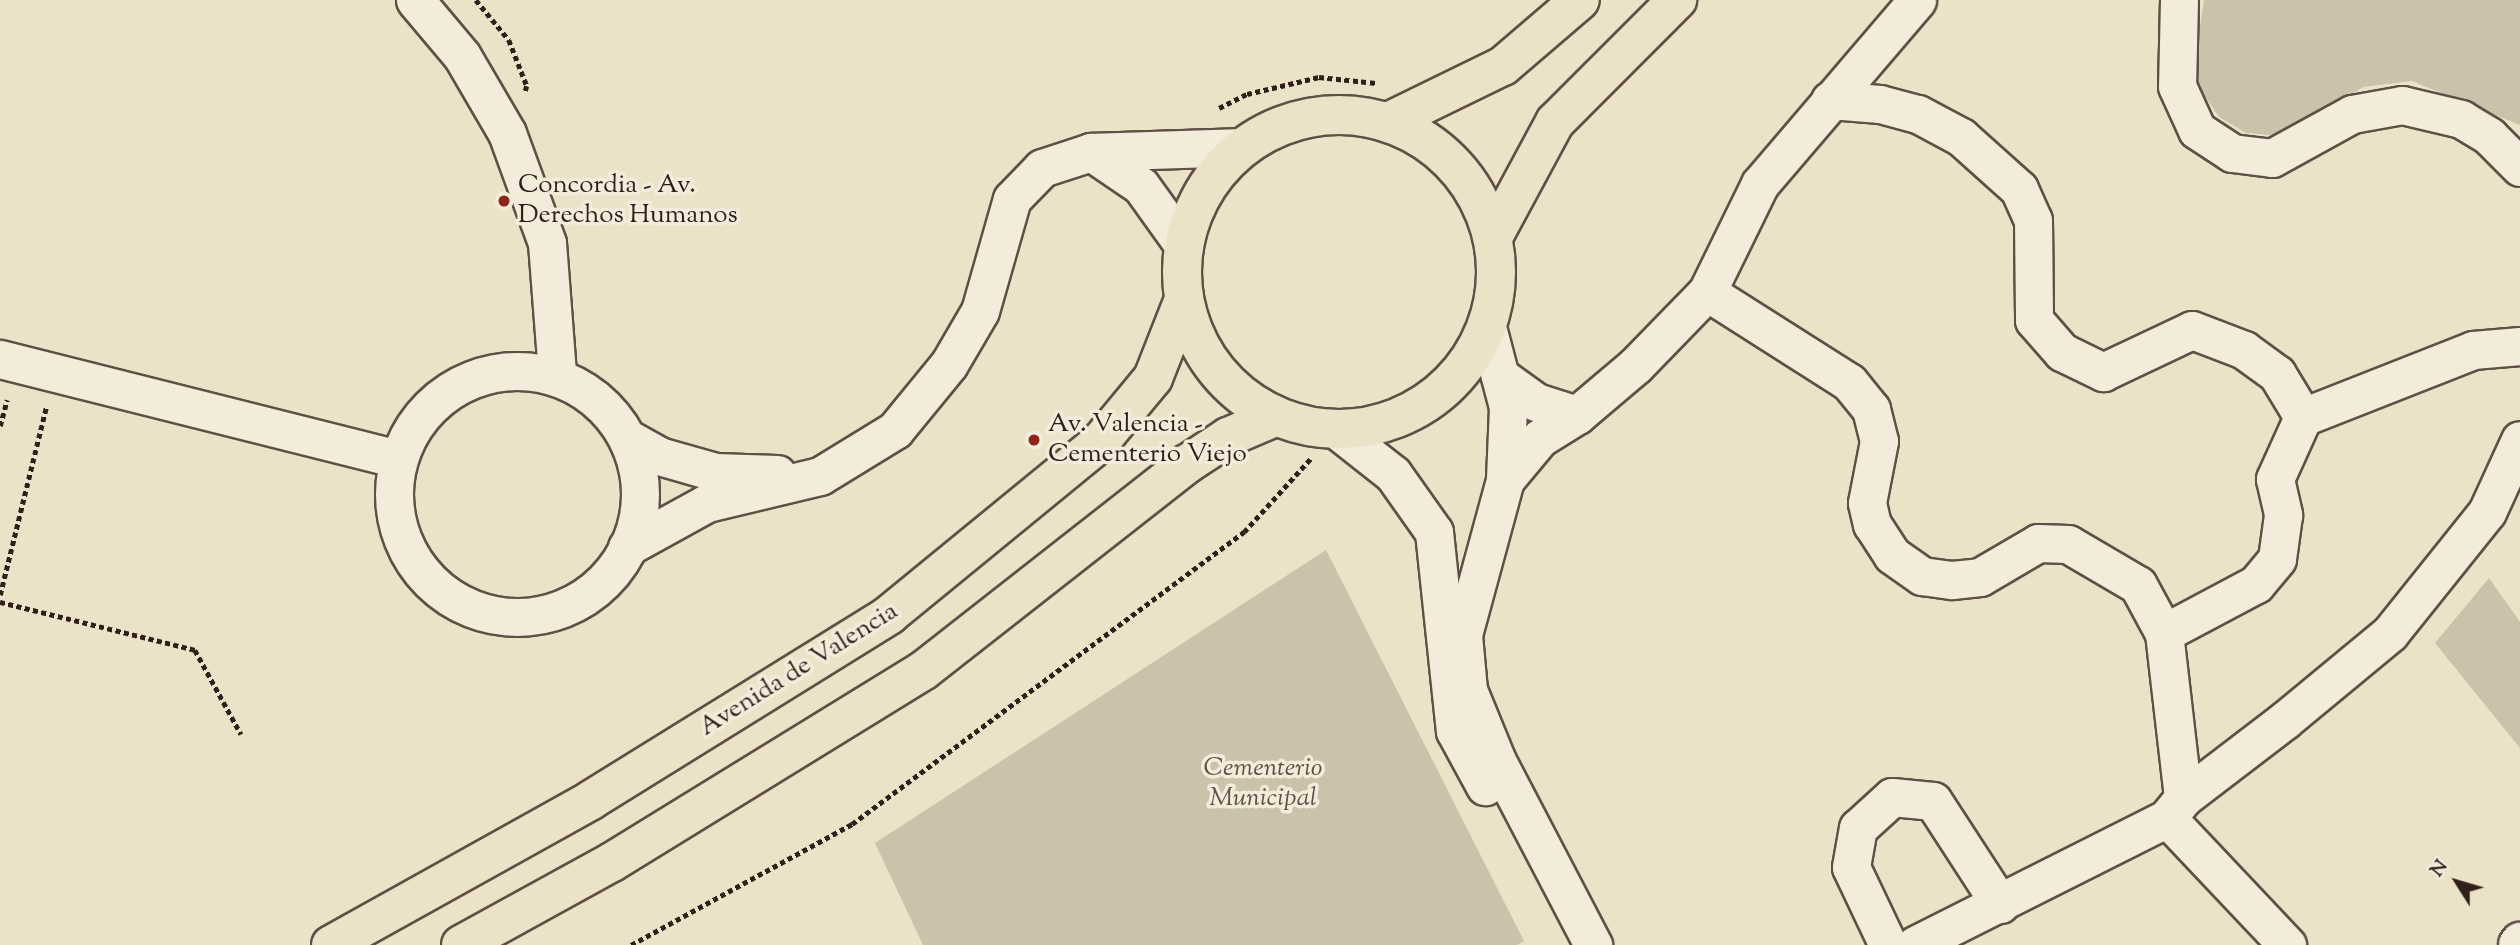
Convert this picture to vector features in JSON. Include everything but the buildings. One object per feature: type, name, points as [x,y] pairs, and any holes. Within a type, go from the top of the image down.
[{"type":"highway","points":[[1390,121],[1503,66],[1580,0]]},
{"type":"highway","points":[[1493,237],[1555,122],[1677,0]]},
{"type":"highway","points":[[1338,113],[1390,121],[1437,147],[1473,187],[1493,237],[1496,282],[1487,327],[1463,369],[1428,402],[1385,423],[1337,430],[1275,417],[1233,390],[1201,350],[1183,302],[1182,243],[1203,189],[1241,147],[1286,122],[1312,117],[1338,113]]},
{"type":"highway","name":"Avenida de Valencia","points":[[331,945],[592,800],[889,615],[1100,442],[1153,378],[1183,302]]},
{"type":"highway","points":[[461,945],[612,862],[924,670],[1187,464],[1228,437],[1275,417]]},
{"type":"street","points":[[415,0],[463,56],[507,134],[547,243],[572,372],[609,412],[628,422],[659,456],[715,472],[820,476]]},
{"type":"street","points":[[1505,480],[1540,438],[1577,415],[1635,366],[1707,292],[1760,184],[1917,0]]},
{"type":"street","points":[[2179,0],[2177,86],[2197,130],[2232,153],[2272,158],[2352,114],[2402,105],[2460,119],[2489,136],[2520,167]]},
{"type":"street","points":[[1830,100],[1880,104],[1918,114],[1961,137],[2019,189],[2033,220],[2034,320],[2062,352],[2103,372],[2192,331],[2244,350],[2277,374],[2303,417]]},
{"type":"street","points":[[627,547],[707,503],[820,476],[895,430],[949,364],[980,310],[1012,199],[1042,168],[1091,152],[1241,147]]},
{"type":"street","points":[[1091,152],[1141,186],[1182,243]]},
{"type":"street","points":[[1707,292],[1849,382],[1871,410],[1879,441],[1867,503],[1872,524],[1892,555],[1922,576],[1952,580],[1980,577],[2038,543],[2068,544],[2138,585],[2164,632],[2175,808],[2287,945]]},
{"type":"street","points":[[1487,327],[1508,407],[1505,480],[1463,635],[1468,691],[1497,761],[1593,945]]},
{"type":"street","points":[[2164,632],[2256,584],[2277,559],[2283,515],[2276,479],[2303,417],[2473,350],[2520,346]]},
{"type":"street","points":[[0,359],[398,459]]},
{"type":"street","points":[[572,372],[494,373],[454,388],[430,406],[398,459],[394,500],[399,532],[411,559],[452,600],[482,612],[514,619],[556,612],[582,599],[617,566],[636,528],[640,496],[628,422]]},
{"type":"street","points":[[1500,376],[1536,402],[1577,415]]},
{"type":"street","points":[[1337,430],[1393,474],[1434,532],[1455,731],[1566,945]]},
{"type":"street","points":[[1915,945],[2000,904],[2175,808],[2390,633],[2487,512],[2520,440]]},
{"type":"street","points":[[1888,945],[1851,867],[1858,828],[1892,797],[1933,801],[2000,904]]},
{"type":"path","points":[[476,0],[509,40],[527,86],[524,96]]},
{"type":"path","points":[[1212,112],[1247,94],[1319,77],[1381,83]]},
{"type":"path","points":[[572,372],[628,422]]},
{"type":"path","points":[[0,594],[54,373]]},
{"type":"path","points":[[631,945],[852,824],[1244,532],[1337,430]]},
{"type":"path","points":[[0,602],[194,650],[241,734]]},
{"type":"green space","points":[[2204,0],[2520,0],[2520,125],[2412,81],[2363,87],[2284,136],[2246,133],[2219,117],[2199,87],[2195,61]]},
{"type":"green space","name":"Cementerio Municipal","points":[[1326,550],[1524,941],[1517,945],[923,945],[875,843]]},
{"type":"green space","points":[[2489,578],[2520,622],[2520,748],[2435,643]]},
{"type":"place","name":"Concordia - Av. Derechos Humanos","points":[[504,201]]},
{"type":"place","name":"Av. Valencia - Cementerio Viejo","points":[[1034,440]]}]
